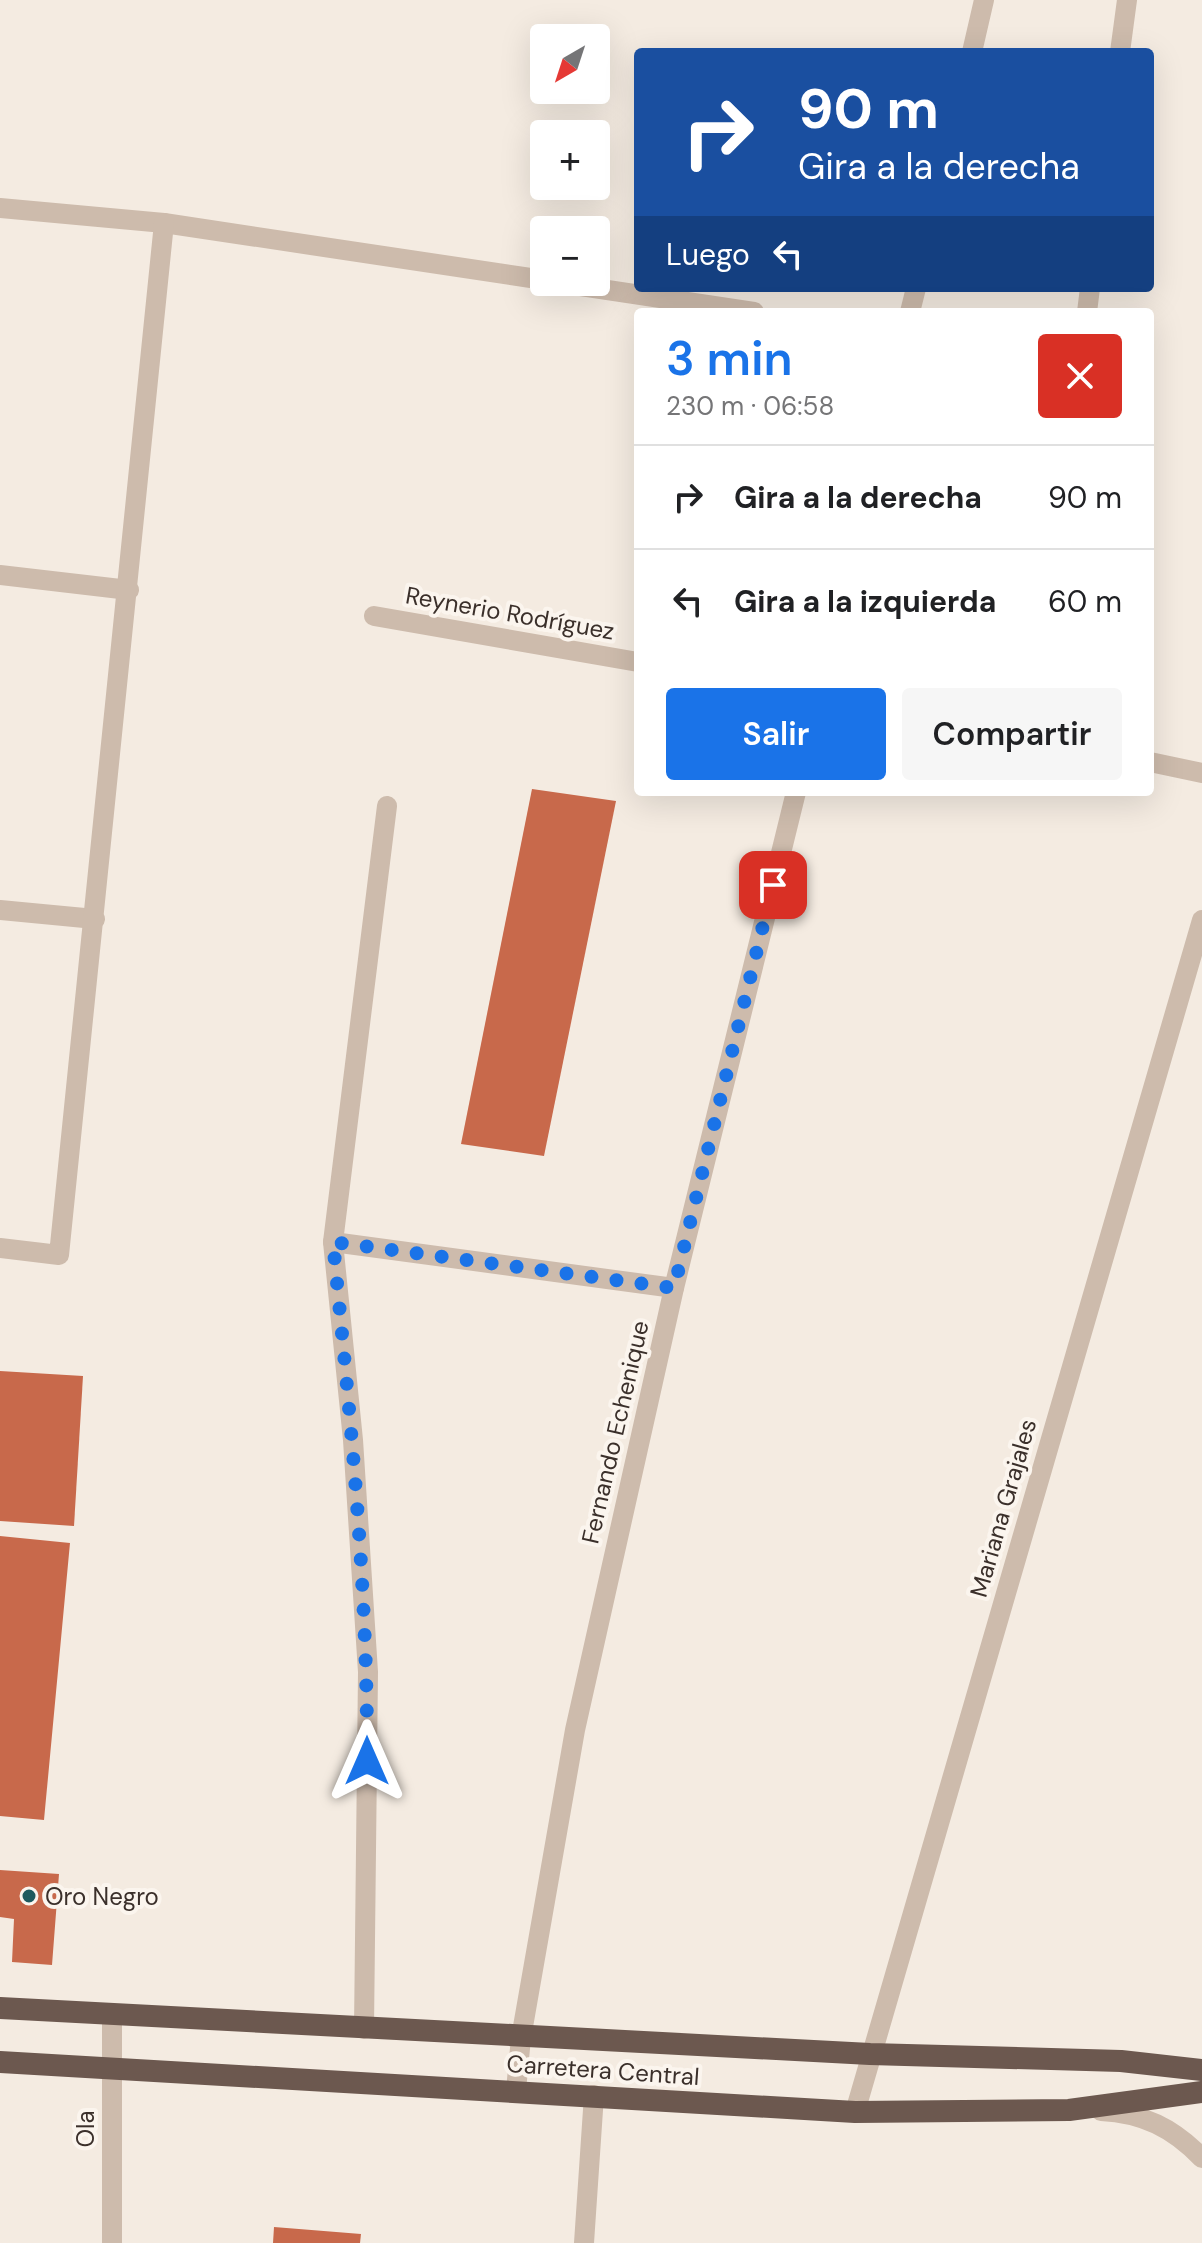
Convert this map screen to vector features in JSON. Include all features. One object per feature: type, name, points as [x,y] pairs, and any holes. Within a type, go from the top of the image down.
[{"type":"highway","name":"Carretera Central","points":[[0,2008],[521,2038],[870,2054],[1121,2061],[1202,2070]]},
{"type":"highway","name":"Carretera Central","points":[[0,2062],[855,2112],[1069,2110],[1202,2092]]},
{"type":"street","points":[[973,48],[984,0]]},
{"type":"street","points":[[1121,48],[1127,0]]},
{"type":"street","points":[[0,208],[164,223],[530,278]]},
{"type":"street","points":[[0,1248],[59,1255],[164,223]]},
{"type":"street","points":[[610,290],[727,308]]},
{"type":"street","points":[[0,575],[129,590]]},
{"type":"street","name":"Reynerio Rodríguez","points":[[374,616],[634,661]]},
{"type":"street","points":[[1154,763],[1202,773]]},
{"type":"street","name":"Fernando Echenique","points":[[516,2090],[521,2038],[575,1730],[674,1288],[795,796]]},
{"type":"street","points":[[364,2029],[368,1672],[353,1440],[333,1242],[387,806]]},
{"type":"street","points":[[0,910],[95,919]]},
{"type":"street","name":"Mariana Grajales","points":[[855,2112],[1202,920]]},
{"type":"street","points":[[333,1242],[674,1288]]},
{"type":"street","name":"Ola","points":[[112,2014],[112,2243]]},
{"type":"street","points":[[584,2243],[594,2095]]},
{"type":"street","points":[[1069,2110],[1124,2112],[1159,2123],[1202,2158]]},
{"type":"building","points":[[532,789],[616,801],[544,1156],[461,1144]]},
{"type":"building","points":[[0,1371],[83,1376],[74,1526],[0,1521]]},
{"type":"building","points":[[0,1536],[70,1543],[44,1820],[0,1816]]},
{"type":"building","points":[[0,1870],[59,1874],[52,1965],[12,1962],[14,1919],[0,1917]]},
{"type":"building","points":[[274,2227],[361,2234],[360,2243],[273,2243]]},
{"type":"place","name":"Oro Negro","points":[[29,1896]]},
{"type":"route","points":[[367,1761],[368,1672],[353,1440],[333,1242],[674,1288],[773,885]]}]
